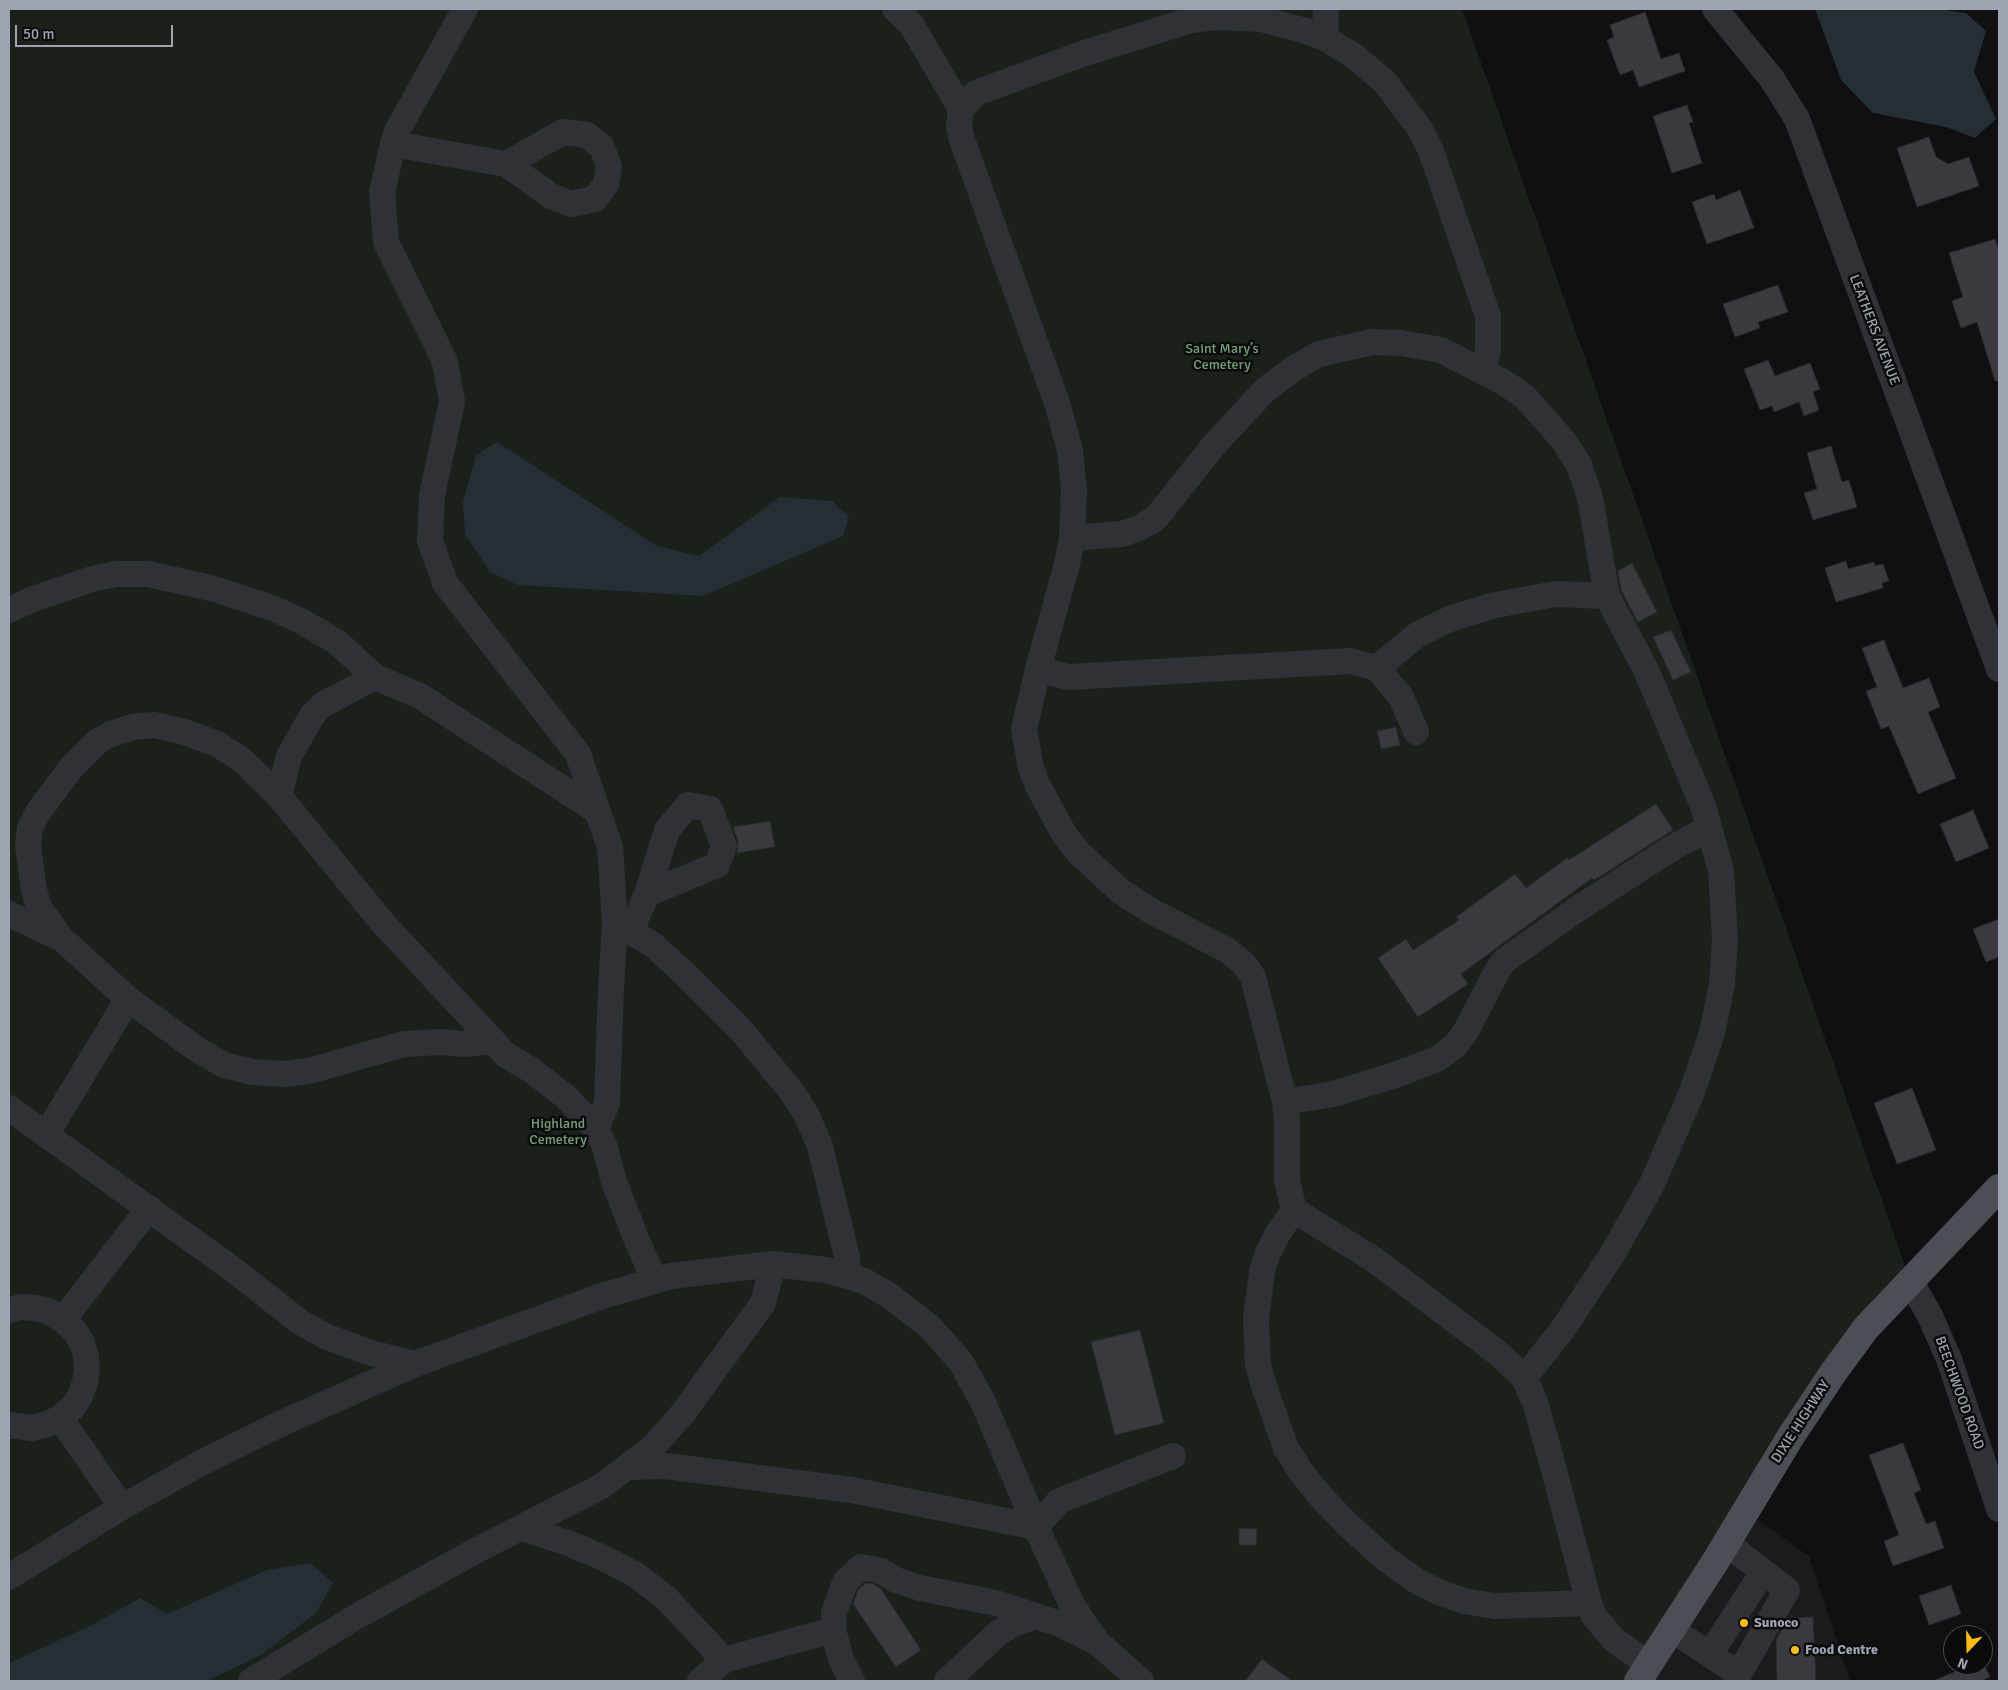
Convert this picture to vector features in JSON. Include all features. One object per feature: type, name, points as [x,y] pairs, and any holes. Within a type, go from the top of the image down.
[{"type":"main road","name":"DIXIE HIGHWAY","points":[[1642,1676],[1791,1436],[1833,1373],[1866,1328],[1999,1188]]},
{"type":"street","points":[[465,9],[398,131],[393,144],[382,192],[386,242],[445,362],[452,402],[432,495],[430,541],[445,583],[578,754],[610,847],[623,927],[611,987],[608,1103],[596,1129]]},
{"type":"street","points":[[895,9],[911,24],[961,109]]},
{"type":"street","points":[[1325,38],[1326,9]]},
{"type":"street","name":"LEATHERS AVENUE","points":[[1715,9],[1772,80],[1797,119],[1999,669]]},
{"type":"street","points":[[1483,371],[1488,350],[1488,316],[1431,151],[1420,129],[1385,82],[1354,56],[1325,38],[1306,30],[1261,19],[1217,16],[1191,20],[1082,54],[976,93],[961,109],[959,126],[962,140],[1057,403],[1070,450],[1074,490],[1072,538],[1024,729],[1031,768],[1038,786],[1064,834],[1078,852],[1120,891],[1152,912],[1227,950],[1243,963],[1253,978],[1285,1102],[1287,1121],[1287,1181],[1294,1210],[1373,1259],[1498,1353],[1524,1378],[1534,1402],[1551,1459],[1594,1616],[1616,1641],[1642,1676]]},
{"type":"street","points":[[393,144],[506,164]]},
{"type":"street","points":[[1072,538],[1122,534],[1139,528],[1156,518],[1214,444],[1265,390],[1319,354],[1372,342],[1401,343],[1441,350],[1505,383],[1525,397],[1563,440],[1579,465],[1590,497],[1607,596],[1647,672],[1703,806],[1721,871],[1725,938],[1722,984],[1709,1042],[1692,1092],[1652,1184],[1613,1253],[1564,1329],[1524,1378]]},
{"type":"street","points":[[9,610],[33,599],[92,579],[116,574],[148,574],[211,588],[272,608],[301,621],[337,642],[375,676],[420,696],[597,811]]},
{"type":"street","points":[[1378,668],[1417,635],[1452,618],[1495,605],[1556,594],[1607,596]]},
{"type":"street","points":[[1038,669],[1068,677],[1350,661],[1378,668],[1401,697],[1416,732]]},
{"type":"street","points":[[278,796],[289,756],[313,714],[324,704],[375,676]]},
{"type":"street","points":[[493,1041],[464,1044],[440,1042],[404,1044],[309,1071],[284,1074],[252,1072],[224,1065],[128,999],[61,938],[38,908],[28,846],[30,828],[37,814],[70,769],[98,741],[111,734],[133,727],[154,725],[185,732],[217,744],[242,760],[278,796],[382,922],[493,1041],[506,1055],[531,1070],[564,1096],[596,1129],[604,1144],[614,1182],[638,1244],[656,1281]]},
{"type":"street","points":[[1285,1102],[1334,1094],[1395,1075],[1437,1059],[1456,1045],[1466,1031],[1504,961],[1579,908],[1649,863],[1709,828]]},
{"type":"street","points":[[623,927],[647,894]]},
{"type":"street","points":[[9,914],[61,938]]},
{"type":"street","points":[[623,927],[652,944],[692,981],[740,1029],[792,1092],[806,1114],[820,1146],[833,1193],[847,1257],[848,1276]]},
{"type":"street","points":[[46,1135],[128,999]]},
{"type":"street","points":[[9,1108],[235,1271],[300,1322],[327,1337],[362,1350],[415,1364]]},
{"type":"street","points":[[63,1320],[149,1208]]},
{"type":"street","points":[[1294,1210],[1278,1233],[1267,1255],[1262,1272],[1256,1318],[1258,1365],[1265,1389],[1286,1448],[1301,1472],[1322,1498],[1349,1526],[1387,1560],[1418,1582],[1441,1593],[1464,1601],[1495,1606],[1589,1603]]},
{"type":"street","points":[[251,1681],[359,1615],[479,1549],[602,1486],[653,1447],[683,1413],[763,1303],[773,1264]]},
{"type":"street","points":[[9,1577],[122,1507],[201,1463],[280,1424],[415,1364],[602,1296],[671,1276],[773,1264],[826,1270],[864,1281],[890,1296],[930,1327],[961,1362],[984,1404],[1036,1527],[1072,1605],[1097,1642],[1141,1681]]},
{"type":"street","name":"BEECHWOOD ROAD","points":[[1910,1280],[1930,1316],[1949,1359],[1999,1509]]},
{"type":"street","points":[[9,1310],[35,1308],[48,1311],[63,1320],[75,1331],[82,1343],[87,1369],[85,1383],[80,1396],[73,1407],[60,1418],[45,1426],[32,1428],[9,1425]]},
{"type":"street","points":[[60,1418],[122,1507]]},
{"type":"street","points":[[1036,1527],[1059,1501],[1173,1456]]},
{"type":"street","points":[[627,1466],[666,1466],[852,1490],[1036,1527]]},
{"type":"street","points":[[522,1528],[568,1543],[606,1559],[636,1575],[666,1598],[712,1673],[833,1630]]},
{"type":"street","points":[[1671,1629],[1739,1674],[1787,1590],[1726,1543]]},
{"type":"street","points":[[852,1681],[841,1659],[833,1630],[834,1613],[844,1582],[861,1567],[879,1570],[896,1580],[920,1588],[996,1603],[1060,1624],[1097,1642]]},
{"type":"street","points":[[1710,1654],[1763,1572]]},
{"type":"street","points":[[947,1681],[997,1634],[1013,1624],[1036,1616]]},
{"type":"shaded area","points":[[1815,9],[1936,9],[1966,13],[1986,31],[1974,72],[1996,119],[1975,138],[1946,127],[1873,113],[1841,80]]},
{"type":"shaded area","points":[[497,442],[657,546],[699,556],[780,497],[832,501],[849,517],[843,536],[703,596],[518,585],[490,572],[465,534],[463,502],[476,455]]},
{"type":"shaded area","points":[[1745,1511],[1809,1556],[1850,1681],[1638,1681]]},
{"type":"shaded area","points":[[310,1563],[333,1583],[316,1613],[261,1655],[207,1681],[9,1681],[9,1663],[92,1625],[140,1598],[167,1614],[267,1570]]},
{"type":"green space","points":[[9,9],[1462,9],[1910,1280],[1638,1681],[9,1681]]},
{"type":"building","points":[[1645,12],[1661,59],[1679,53],[1685,71],[1639,87],[1633,70],[1620,75],[1607,40],[1614,37],[1610,25]]},
{"type":"building","points":[[1687,105],[1693,122],[1689,123],[1702,163],[1672,173],[1653,116]]},
{"type":"building","points":[[1929,137],[1936,157],[1948,164],[1969,157],[1979,186],[1917,207],[1897,148]]},
{"type":"building","points":[[1740,190],[1754,228],[1707,244],[1692,202],[1714,194],[1716,200]]},
{"type":"building","points":[[1995,239],[1999,251],[1999,381],[1995,381],[1977,322],[1961,328],[1952,301],[1963,297],[1949,253]]},
{"type":"building","points":[[1778,285],[1788,312],[1758,322],[1760,328],[1735,337],[1723,304]]},
{"type":"building","points":[[1768,360],[1775,376],[1810,363],[1820,389],[1813,392],[1819,410],[1804,416],[1799,402],[1774,412],[1772,406],[1760,410],[1744,369]]},
{"type":"building","points":[[1831,446],[1842,482],[1849,480],[1857,507],[1813,520],[1804,493],[1817,489],[1807,453]]},
{"type":"building","points":[[1846,561],[1848,569],[1874,562],[1875,566],[1883,564],[1889,581],[1882,583],[1883,588],[1836,602],[1825,568]]},
{"type":"building","points":[[1632,563],[1657,612],[1638,622],[1621,590],[1618,571]]},
{"type":"building","points":[[1671,630],[1691,672],[1673,680],[1653,637]]},
{"type":"building","points":[[1884,640],[1903,688],[1929,678],[1940,707],[1928,712],[1956,778],[1918,794],[1889,726],[1881,729],[1866,691],[1877,687],[1862,648]]},
{"type":"building","points":[[1396,727],[1400,745],[1381,749],[1377,731]]},
{"type":"building","points":[[1656,804],[1673,830],[1594,880],[1592,878],[1495,949],[1461,974],[1468,984],[1418,1017],[1378,958],[1406,939],[1413,950],[1459,920],[1456,917],[1515,874],[1526,888],[1567,858],[1569,860]]},
{"type":"building","points":[[1973,810],[1989,848],[1956,862],[1940,824]]},
{"type":"building","points":[[770,821],[775,847],[737,853],[738,841],[733,827]]},
{"type":"building","points":[[1999,919],[1999,957],[1986,962],[1973,929]]},
{"type":"building","points":[[1912,1088],[1936,1150],[1897,1164],[1874,1103]]},
{"type":"building","points":[[1140,1330],[1164,1423],[1115,1435],[1091,1342]]},
{"type":"building","points":[[1903,1443],[1921,1490],[1914,1493],[1926,1524],[1935,1521],[1944,1548],[1893,1566],[1884,1541],[1899,1535],[1869,1455]]},
{"type":"building","points":[[1239,1528],[1257,1529],[1256,1545],[1239,1545]]},
{"type":"building","points":[[866,1583],[874,1584],[881,1589],[921,1650],[896,1667],[853,1604],[858,1590]]},
{"type":"building","points":[[1951,1585],[1961,1614],[1929,1625],[1919,1596]]},
{"type":"building","name":"Food Centre","points":[[1813,1617],[1816,1681],[1777,1681],[1776,1640],[1788,1618]]},
{"type":"building","points":[[1262,1659],[1292,1681],[1245,1681]]},
{"type":"building","points":[[1947,1675],[1989,1675],[1990,1677],[1980,1681],[1933,1681]]},
{"type":"place","name":"Sunoco","points":[[1744,1623]]},
{"type":"place","name":"Food Centre","points":[[1795,1650]]},
{"type":"park label","name":"Saint Mary’s Cemetery","points":[[1222,358]]},
{"type":"park label","name":"Highland Cemetery","points":[[558,1132]]}]
